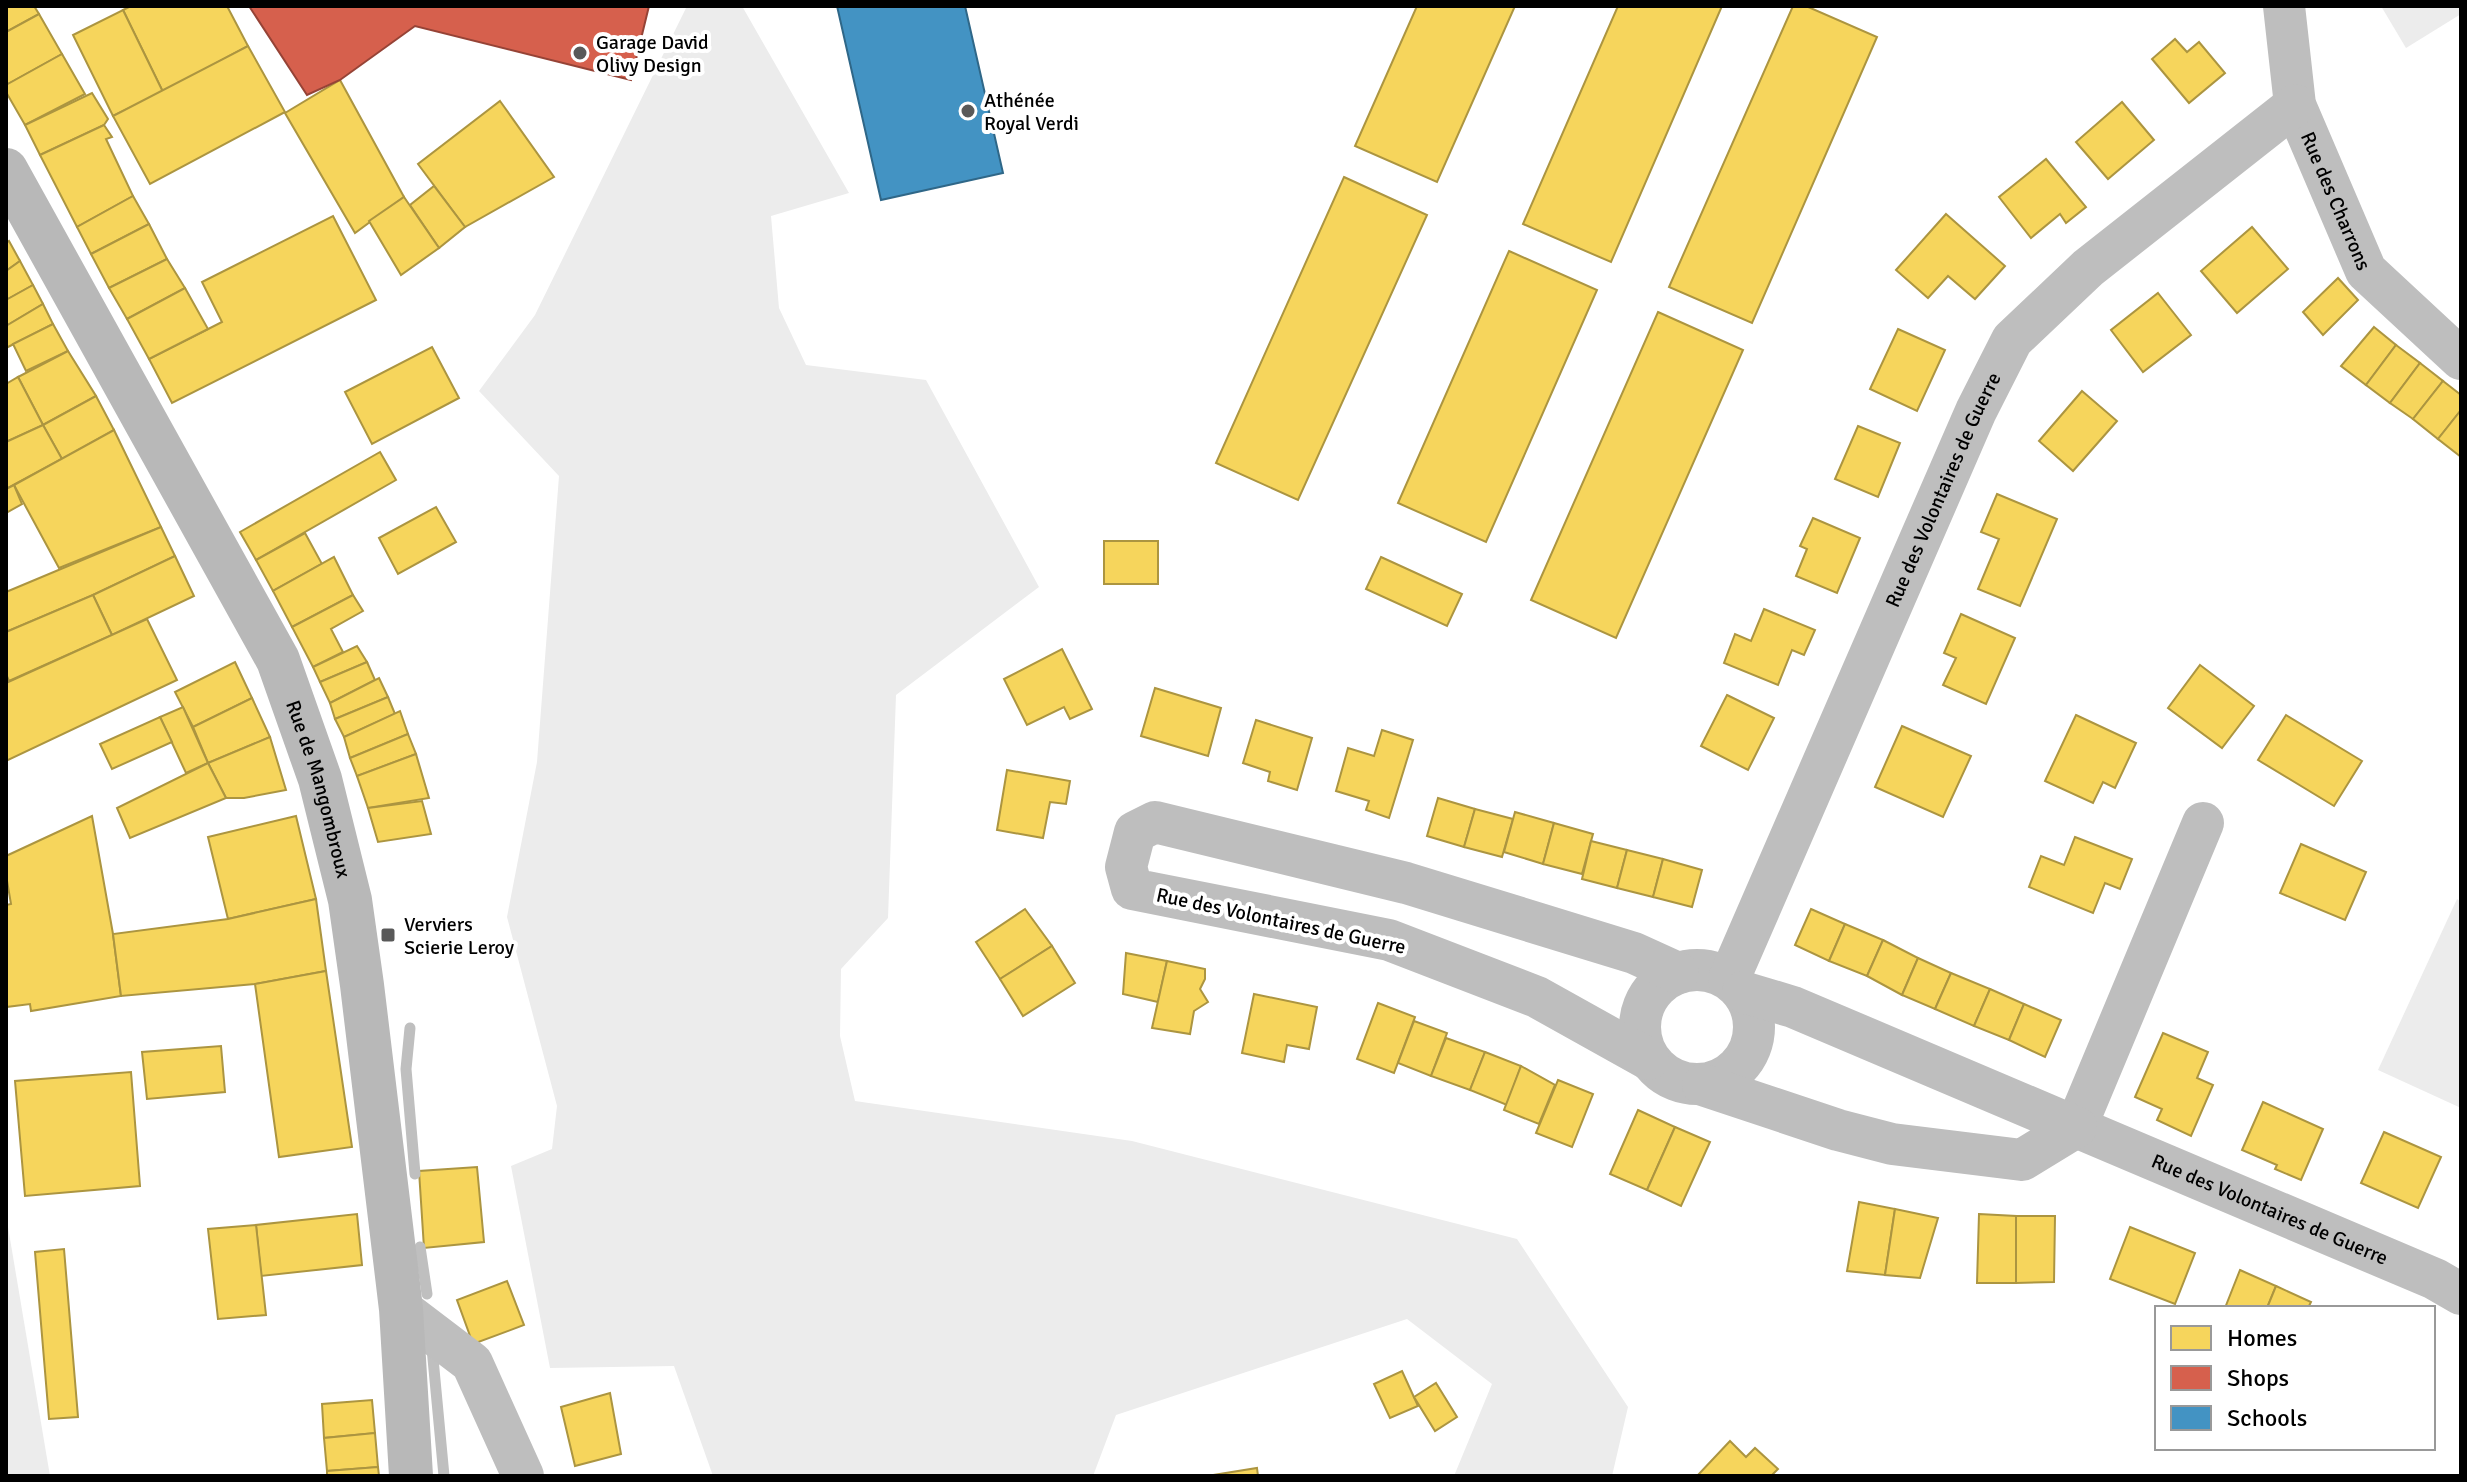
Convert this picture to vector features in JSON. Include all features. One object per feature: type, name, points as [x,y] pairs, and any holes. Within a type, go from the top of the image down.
[{"type":"main road","name":"Rue de Mangombroux","points":[[6,170],[278,660],[320,779],[350,900],[401,1309],[411,1476]]},
{"type":"street","name":"Rue des Charrons","points":[[2284,6],[2295,105],[2366,271],[2461,359]]},
{"type":"street","name":"Rue des Volontaires de Guerre","points":[[1736,986],[1976,411],[2012,340],[2088,268],[2295,105]]},
{"type":"street","name":"Rue des Volontaires de Guerre","points":[[2076,1127],[2022,1160],[1892,1144],[1838,1130],[1664,1075],[1648,1059],[1537,997],[1389,940],[1132,889],[1126,867],[1130,846],[1135,832],[1155,822],[1406,883],[1634,953],[1678,973],[1696,969],[1710,971],[1736,986],[1793,1007],[2435,1279],[2461,1294]]},
{"type":"street","points":[[2076,1127],[2203,823]]},
{"type":"street","points":[[1389,940],[1406,883]]},
{"type":"street","points":[[1648,1059],[1640,1038],[1640,1020],[1646,1000],[1658,985],[1678,973]]},
{"type":"street","points":[[1703,1085],[1723,1079],[1744,1062],[1753,1044],[1755,1030],[1751,1005],[1736,986]]},
{"type":"street","points":[[401,1309],[472,1363],[523,1476]]},
{"type":"shaded area","points":[[687,6],[742,6],[849,193],[771,216],[779,308],[806,365],[926,380],[1039,587],[896,695],[888,918],[841,969],[840,1036],[855,1101],[1132,1141],[1517,1239],[1628,1407],[1612,1476],[1454,1476],[1492,1384],[1407,1319],[1116,1415],[1093,1476],[713,1476],[674,1366],[550,1368],[511,1166],[552,1149],[557,1106],[507,917],[537,762],[559,476],[479,391],[535,315]]},
{"type":"shaded area","points":[[2381,6],[2461,6],[2461,14],[2406,48]]},
{"type":"shaded area","points":[[2457,899],[2461,902],[2461,1108],[2378,1070]]},
{"type":"shaded area","points":[[6,1215],[50,1476],[6,1476]]},
{"type":"building: Homes","points":[[8,6],[34,6],[39,14],[6,32]]},
{"type":"building: Homes","points":[[131,6],[227,6],[248,46],[163,92],[123,10]]},
{"type":"building: Homes","points":[[1417,6],[1515,6],[1437,182],[1355,146]]},
{"type":"building: Homes","points":[[1618,6],[1722,6],[1611,262],[1523,224]]},
{"type":"building: Homes","points":[[1793,6],[1806,6],[1877,37],[1752,323],[1669,287]]},
{"type":"building: Homes","points":[[123,10],[163,92],[113,116],[73,35]]},
{"type":"building: Homes","points":[[39,14],[62,54],[6,85],[6,32]]},
{"type":"building: Homes","points":[[2175,39],[2187,52],[2199,42],[2225,73],[2189,103],[2152,59]]},
{"type":"building: Homes","points":[[248,46],[285,112],[150,184],[113,116]]},
{"type":"building: Homes","points":[[62,54],[85,94],[25,125],[6,92],[6,85]]},
{"type":"building: Homes","points":[[340,80],[404,197],[355,233],[285,113]]},
{"type":"building: Homes","points":[[92,93],[108,119],[104,125],[40,155],[25,125]]},
{"type":"building: Homes","points":[[500,101],[554,177],[465,227],[418,164]]},
{"type":"building: Homes","points":[[2122,102],[2154,140],[2108,179],[2076,142]]},
{"type":"building: Homes","points":[[104,125],[112,137],[106,139],[133,196],[77,227],[40,155]]},
{"type":"building: Homes","points":[[2046,159],[2086,207],[2066,223],[2060,214],[2031,238],[1999,197]]},
{"type":"building: Homes","points":[[1344,177],[1427,215],[1298,500],[1216,463]]},
{"type":"building: Homes","points":[[434,186],[465,227],[439,248],[410,205]]},
{"type":"building: Homes","points":[[133,196],[149,224],[91,254],[77,227]]},
{"type":"building: Homes","points":[[404,197],[439,248],[401,275],[369,221]]},
{"type":"building: Homes","points":[[1946,214],[2005,266],[1975,299],[1948,276],[1928,298],[1896,270]]},
{"type":"building: Homes","points":[[333,216],[376,300],[172,403],[149,359],[222,322],[202,282]]},
{"type":"building: Homes","points":[[149,224],[167,259],[109,288],[91,254]]},
{"type":"building: Homes","points":[[2252,227],[2288,269],[2237,313],[2201,271]]},
{"type":"building: Homes","points":[[9,241],[20,261],[6,271],[6,243]]},
{"type":"building: Homes","points":[[1509,251],[1597,290],[1486,542],[1398,503]]},
{"type":"building: Homes","points":[[167,259],[185,288],[127,319],[109,288]]},
{"type":"building: Homes","points":[[20,261],[33,285],[6,300],[6,271]]},
{"type":"building: Homes","points":[[2338,278],[2358,300],[2323,335],[2303,312]]},
{"type":"building: Homes","points":[[33,285],[43,304],[6,326],[6,300]]},
{"type":"building: Homes","points":[[185,288],[208,329],[149,359],[127,319]]},
{"type":"building: Homes","points":[[2158,293],[2191,335],[2143,372],[2111,330]]},
{"type":"building: Homes","points":[[43,304],[53,324],[6,348],[6,326]]},
{"type":"building: Homes","points":[[1658,312],[1743,350],[1616,638],[1531,600]]},
{"type":"building: Homes","points":[[53,324],[68,351],[26,371],[13,344]]},
{"type":"building: Homes","points":[[2374,327],[2396,345],[2366,385],[2341,366]]},
{"type":"building: Homes","points":[[1898,329],[1945,350],[1917,411],[1870,389]]},
{"type":"building: Homes","points":[[2396,345],[2420,363],[2390,403],[2366,385]]},
{"type":"building: Homes","points":[[432,347],[459,398],[372,444],[345,392]]},
{"type":"building: Homes","points":[[68,351],[96,396],[43,425],[18,377]]},
{"type":"building: Homes","points":[[2420,363],[2443,381],[2413,419],[2390,403]]},
{"type":"building: Homes","points":[[18,377],[43,425],[6,442],[6,384]]},
{"type":"building: Homes","points":[[2443,381],[2461,395],[2461,410],[2438,439],[2413,419]]},
{"type":"building: Homes","points":[[2082,391],[2117,421],[2073,471],[2039,441]]},
{"type":"building: Homes","points":[[96,396],[114,430],[62,459],[43,425]]},
{"type":"building: Homes","points":[[2461,410],[2461,457],[2438,439]]},
{"type":"building: Homes","points":[[43,425],[62,459],[6,489],[6,442]]},
{"type":"building: Homes","points":[[1858,426],[1900,443],[1878,497],[1835,479]]},
{"type":"building: Homes","points":[[114,430],[161,527],[59,568],[14,485]]},
{"type":"building: Homes","points":[[380,452],[396,480],[256,560],[240,532]]},
{"type":"building: Homes","points":[[14,485],[22,504],[6,513],[6,489]]},
{"type":"building: Homes","points":[[1997,494],[2057,519],[2020,606],[1978,589],[1999,539],[1981,532]]},
{"type":"building: Homes","points":[[436,507],[456,542],[398,574],[379,538]]},
{"type":"building: Homes","points":[[1813,518],[1860,538],[1837,593],[1796,576],[1807,549],[1800,546]]},
{"type":"building: Homes","points":[[161,527],[175,556],[6,632],[6,592]]},
{"type":"building: Homes","points":[[305,533],[322,564],[273,591],[256,560]]},
{"type":"building: Homes","points":[[1104,541],[1158,541],[1158,584],[1104,584]]},
{"type":"building: Homes","points":[[175,556],[194,596],[112,635],[93,595]]},
{"type":"building: Homes","points":[[334,557],[353,595],[292,627],[273,591]]},
{"type":"building: Homes","points":[[1381,557],[1462,594],[1447,626],[1366,589]]},
{"type":"building: Homes","points":[[93,595],[112,635],[9,681],[6,674],[6,632]]},
{"type":"building: Homes","points":[[353,595],[363,611],[331,629],[343,652],[313,667],[292,627]]},
{"type":"building: Homes","points":[[1764,609],[1815,630],[1804,655],[1792,650],[1778,685],[1724,663],[1735,634],[1751,641]]},
{"type":"building: Homes","points":[[1961,614],[2015,638],[1986,704],[1943,685],[1956,658],[1944,653]]},
{"type":"building: Homes","points":[[147,619],[177,680],[6,761],[6,683]]},
{"type":"building: Homes","points":[[357,646],[367,662],[320,682],[313,667]]},
{"type":"building: Homes","points":[[1062,649],[1092,709],[1070,719],[1064,707],[1027,725],[1004,679]]},
{"type":"building: Homes","points":[[235,662],[252,698],[193,727],[175,692]]},
{"type":"building: Homes","points":[[367,662],[375,680],[330,703],[320,682]]},
{"type":"building: Homes","points":[[2200,665],[2254,706],[2222,748],[2168,708]]},
{"type":"building: Homes","points":[[379,678],[388,697],[335,719],[330,703]]},
{"type":"building: Homes","points":[[1155,688],[1221,708],[1208,756],[1141,736]]},
{"type":"building: Homes","points":[[1727,695],[1774,718],[1748,770],[1701,746]]},
{"type":"building: Homes","points":[[388,697],[395,714],[344,737],[335,719]]},
{"type":"building: Homes","points":[[252,698],[270,737],[208,763],[193,727]]},
{"type":"building: Homes","points":[[183,707],[208,763],[186,773],[160,717]]},
{"type":"building: Homes","points":[[400,711],[408,734],[350,758],[344,737]]},
{"type":"building: Homes","points":[[2076,715],[2136,743],[2115,788],[2103,782],[2093,803],[2045,781]]},
{"type":"building: Homes","points":[[2286,715],[2362,761],[2334,806],[2258,760]]},
{"type":"building: Homes","points":[[160,717],[172,742],[112,769],[100,744]]},
{"type":"building: Homes","points":[[1256,720],[1312,738],[1297,790],[1268,781],[1270,772],[1243,763]]},
{"type":"building: Homes","points":[[1902,726],[1971,756],[1943,817],[1875,787]]},
{"type":"building: Homes","points":[[1382,730],[1413,740],[1389,818],[1366,810],[1369,801],[1336,791],[1348,748],[1374,756]]},
{"type":"building: Homes","points":[[408,734],[416,754],[357,776],[350,758]]},
{"type":"building: Homes","points":[[270,737],[286,790],[226,798],[208,763]]},
{"type":"building: Homes","points":[[416,754],[429,798],[368,808],[357,776]]},
{"type":"building: Homes","points":[[208,763],[226,798],[130,838],[117,808]]},
{"type":"building: Homes","points":[[1007,770],[1070,781],[1066,804],[1050,802],[1043,838],[997,830]]},
{"type":"building: Homes","points":[[1438,798],[1475,809],[1464,847],[1427,836]]},
{"type":"building: Homes","points":[[422,801],[431,834],[378,842],[368,808]]},
{"type":"building: Homes","points":[[1475,809],[1513,819],[1502,857],[1464,847]]},
{"type":"building: Homes","points":[[1515,812],[1554,823],[1543,864],[1504,852]]},
{"type":"building: Homes","points":[[92,816],[121,996],[31,1011],[30,1004],[6,1007],[6,905],[11,904],[6,856]]},
{"type":"building: Homes","points":[[296,816],[316,899],[228,919],[208,837]]},
{"type":"building: Homes","points":[[1554,823],[1593,834],[1582,874],[1543,864]]},
{"type":"building: Homes","points":[[2075,837],[2132,859],[2120,889],[2105,883],[2093,913],[2029,887],[2041,856],[2064,865]]},
{"type":"building: Homes","points":[[1591,841],[1627,850],[1617,888],[1582,879]]},
{"type":"building: Homes","points":[[2301,844],[2366,872],[2345,920],[2280,893]]},
{"type":"building: Homes","points":[[1627,850],[1663,859],[1653,897],[1617,888]]},
{"type":"building: Homes","points":[[1663,859],[1702,870],[1692,907],[1653,897]]},
{"type":"building: Homes","points":[[316,899],[326,971],[255,984],[121,996],[113,934],[228,919]]},
{"type":"building: Homes","points":[[1025,909],[1052,946],[1000,979],[976,942]]},
{"type":"building: Homes","points":[[1811,909],[1845,924],[1829,961],[1795,945]]},
{"type":"building: Homes","points":[[1845,924],[1883,940],[1867,976],[1829,961]]},
{"type":"building: Homes","points":[[1883,940],[1918,958],[1902,995],[1867,976]]},
{"type":"building: Homes","points":[[1052,946],[1075,983],[1023,1016],[1000,979]]},
{"type":"building: Homes","points":[[1126,953],[1167,961],[1158,1002],[1123,994]]},
{"type":"building: Homes","points":[[1918,958],[1951,973],[1935,1009],[1902,995]]},
{"type":"building: Homes","points":[[1167,961],[1205,969],[1205,979],[1200,989],[1208,1002],[1194,1011],[1190,1034],[1152,1028]]},
{"type":"building: Homes","points":[[326,971],[352,1147],[279,1157],[255,984]]},
{"type":"building: Homes","points":[[1951,973],[1990,989],[1974,1026],[1935,1009]]},
{"type":"building: Homes","points":[[1990,989],[2024,1004],[2009,1040],[1974,1026]]},
{"type":"building: Homes","points":[[1254,994],[1317,1007],[1309,1049],[1287,1045],[1284,1062],[1242,1053]]},
{"type":"building: Homes","points":[[1378,1003],[1415,1017],[1394,1073],[1357,1059]]},
{"type":"building: Homes","points":[[2024,1004],[2061,1020],[2045,1057],[2009,1040]]},
{"type":"building: Homes","points":[[1414,1021],[1447,1033],[1431,1076],[1398,1063]]},
{"type":"building: Homes","points":[[2163,1033],[2208,1052],[2197,1078],[2213,1085],[2191,1136],[2157,1120],[2162,1109],[2135,1097]]},
{"type":"building: Homes","points":[[1446,1038],[1485,1052],[1470,1090],[1431,1076]]},
{"type":"building: Homes","points":[[221,1046],[225,1092],[147,1099],[142,1052]]},
{"type":"building: Homes","points":[[1485,1052],[1521,1066],[1507,1105],[1470,1090]]},
{"type":"building: Homes","points":[[1521,1066],[1555,1085],[1539,1124],[1504,1110]]},
{"type":"building: Homes","points":[[131,1072],[140,1186],[25,1196],[15,1081]]},
{"type":"building: Homes","points":[[1558,1080],[1593,1094],[1572,1147],[1536,1133]]},
{"type":"building: Homes","points":[[2263,1102],[2323,1129],[2301,1180],[2275,1169],[2277,1165],[2242,1150]]},
{"type":"building: Homes","points":[[1638,1110],[1675,1127],[1647,1190],[1610,1174]]},
{"type":"building: Homes","points":[[1675,1127],[1710,1142],[1681,1206],[1647,1190]]},
{"type":"building: Homes","points":[[2384,1132],[2441,1157],[2418,1208],[2361,1183]]},
{"type":"building: Homes","points":[[477,1167],[484,1242],[424,1248],[419,1171]]},
{"type":"building: Homes","points":[[1859,1202],[1895,1209],[1885,1275],[1847,1271]]},
{"type":"building: Homes","points":[[1895,1209],[1938,1218],[1920,1278],[1885,1275]]},
{"type":"building: Homes","points":[[357,1214],[362,1265],[261,1276],[256,1225]]},
{"type":"building: Homes","points":[[1979,1214],[2016,1216],[2016,1283],[1977,1283]]},
{"type":"building: Homes","points":[[2016,1216],[2055,1216],[2054,1282],[2016,1283]]},
{"type":"building: Homes","points":[[256,1225],[266,1315],[218,1319],[208,1229]]},
{"type":"building: Homes","points":[[2130,1227],[2195,1253],[2175,1304],[2110,1279]]},
{"type":"building: Homes","points":[[64,1249],[78,1417],[49,1419],[35,1252]]},
{"type":"building: Homes","points":[[2240,1270],[2276,1286],[2268,1306],[2226,1306]]},
{"type":"building: Homes","points":[[507,1281],[524,1325],[473,1344],[457,1300]]},
{"type":"building: Homes","points":[[2276,1286],[2311,1302],[2309,1306],[2268,1306]]},
{"type":"building: Homes","points":[[1402,1371],[1418,1406],[1390,1418],[1374,1384]]},
{"type":"building: Homes","points":[[1436,1383],[1457,1417],[1435,1431],[1414,1397]]},
{"type":"building: Homes","points":[[610,1393],[621,1454],[575,1466],[561,1407]]},
{"type":"building: Homes","points":[[372,1400],[375,1433],[324,1438],[322,1404]]},
{"type":"building: Homes","points":[[375,1433],[378,1467],[327,1471],[324,1438]]},
{"type":"building: Homes","points":[[1730,1441],[1746,1457],[1755,1448],[1778,1469],[1771,1476],[1697,1476]]},
{"type":"building: Homes","points":[[378,1467],[379,1476],[327,1476],[327,1471]]},
{"type":"building: Homes","points":[[1257,1468],[1258,1476],[1207,1476]]},
{"type":"building: Shops","name":"Garage David Olivy Design","points":[[249,6],[649,6],[631,80],[415,26],[340,80],[307,95]]},
{"type":"building: Schools","points":[[837,6],[965,6],[1003,173],[881,200]]},
{"type":"waterway","points":[[410,1028],[406,1069],[415,1174]]},
{"type":"waterway","points":[[420,1247],[427,1294]]},
{"type":"waterway","points":[[432,1348],[444,1476]]},
{"type":"place","name":"Garage David Olivy Design","points":[[580,53]]},
{"type":"place","name":"Athénée Royal Verdi","points":[[968,111]]},
{"type":"place","name":"Verviers Scierie Leroy","points":[[388,935]]}]
